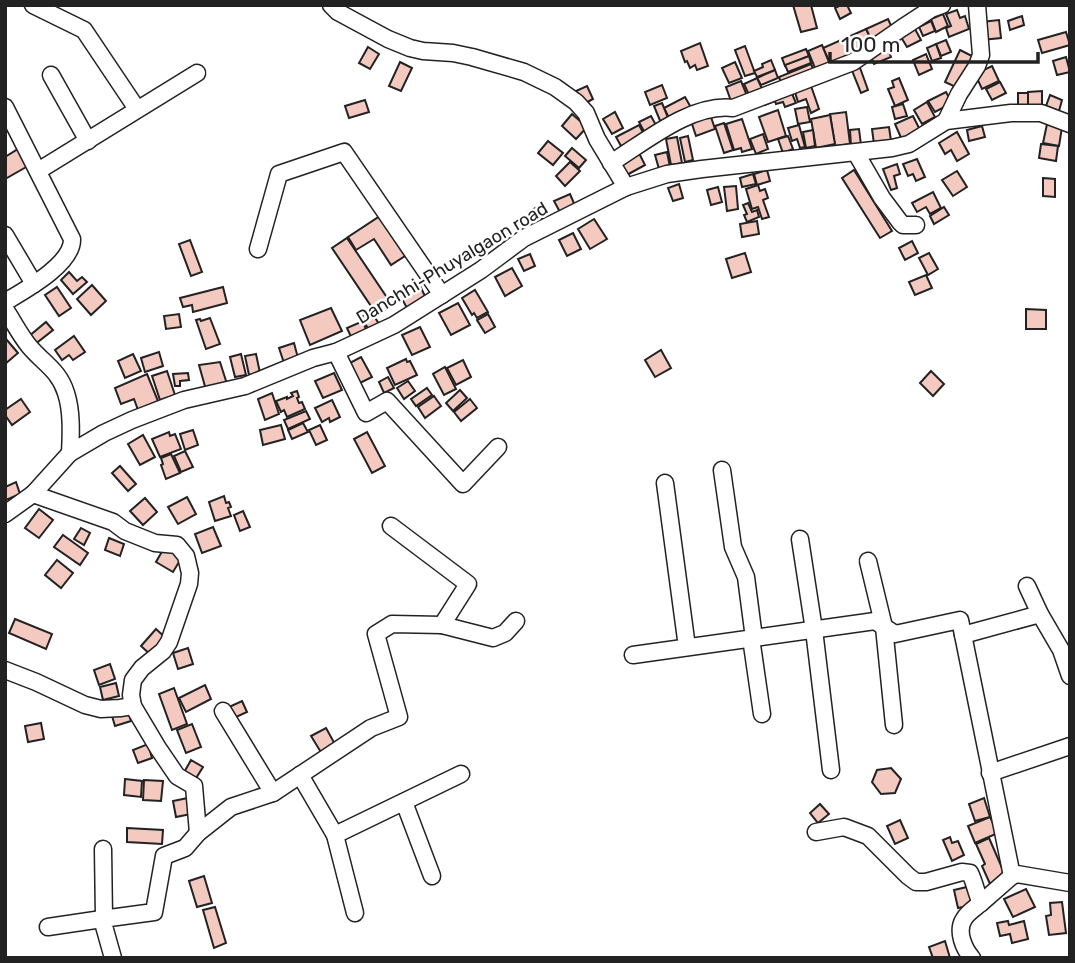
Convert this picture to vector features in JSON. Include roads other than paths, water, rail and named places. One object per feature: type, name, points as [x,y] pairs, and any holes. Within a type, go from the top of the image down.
[{"type":"street","points":[[33,5],[84,30],[137,110]]},
{"type":"street","points":[[331,5],[338,12],[410,48],[453,53],[524,72],[568,95],[586,113],[597,139],[626,187]]},
{"type":"street","points":[[611,163],[699,111],[714,107],[733,108],[853,61],[931,9],[942,5]]},
{"type":"street","points":[[946,121],[981,55],[977,5]]},
{"type":"street","points":[[38,171],[197,73]]},
{"type":"street","points":[[51,75],[88,141]]},
{"type":"street","name":"Danchhi-Phuyalgaon road","points":[[5,514],[33,494],[70,453],[104,433],[184,400],[245,386],[313,358],[336,352],[394,325],[481,270],[524,238],[626,187],[667,174],[892,148],[909,144],[946,121],[1011,113],[1041,113],[1070,124]]},
{"type":"street","points":[[5,302],[60,264],[70,253],[72,246],[72,239],[7,114]]},
{"type":"street","points":[[258,250],[279,174],[344,152],[442,295]]},
{"type":"street","points":[[856,153],[882,198],[900,222],[903,225],[916,225]]},
{"type":"street","points":[[5,235],[34,284]]},
{"type":"street","points":[[5,309],[27,344],[52,366],[67,394],[70,453]]},
{"type":"street","points":[[336,352],[366,412],[387,401],[463,484],[498,447]]},
{"type":"street","points":[[722,470],[733,547],[746,577],[762,714]]},
{"type":"street","points":[[665,483],[687,647]]},
{"type":"street","points":[[33,494],[113,522],[125,531],[155,543],[177,545],[186,556],[189,583],[169,642],[133,680],[131,695],[133,706],[177,776],[194,786],[198,833]]},
{"type":"street","points":[[391,526],[468,584],[442,625]]},
{"type":"street","points":[[800,539],[831,770]]},
{"type":"street","points":[[868,561],[884,627],[894,725]]},
{"type":"street","points":[[1027,586],[1062,650],[1070,676]]},
{"type":"street","points":[[963,635],[1040,614]]},
{"type":"street","points":[[633,655],[875,621],[895,634],[960,620],[1012,876]]},
{"type":"street","points":[[48,927],[154,912],[164,856],[185,848],[198,833],[231,807],[273,793],[371,727],[399,717],[376,634],[392,624],[442,625],[493,638],[505,633],[516,621]]},
{"type":"street","points":[[5,670],[85,705],[101,709],[133,706]]},
{"type":"street","points":[[223,711],[273,793]]},
{"type":"street","points":[[990,773],[1070,746]]},
{"type":"street","points":[[335,835],[461,774]]},
{"type":"street","points":[[300,775],[335,835],[355,914]]},
{"type":"street","points":[[404,802],[432,876]]},
{"type":"street","points":[[816,832],[844,827],[868,836],[916,882],[926,882],[962,872],[970,873],[981,903]]},
{"type":"street","points":[[103,849],[103,919],[113,958]]},
{"type":"street","points":[[972,958],[964,948],[960,928],[964,918],[1012,876],[1026,874],[1070,883]]}]
